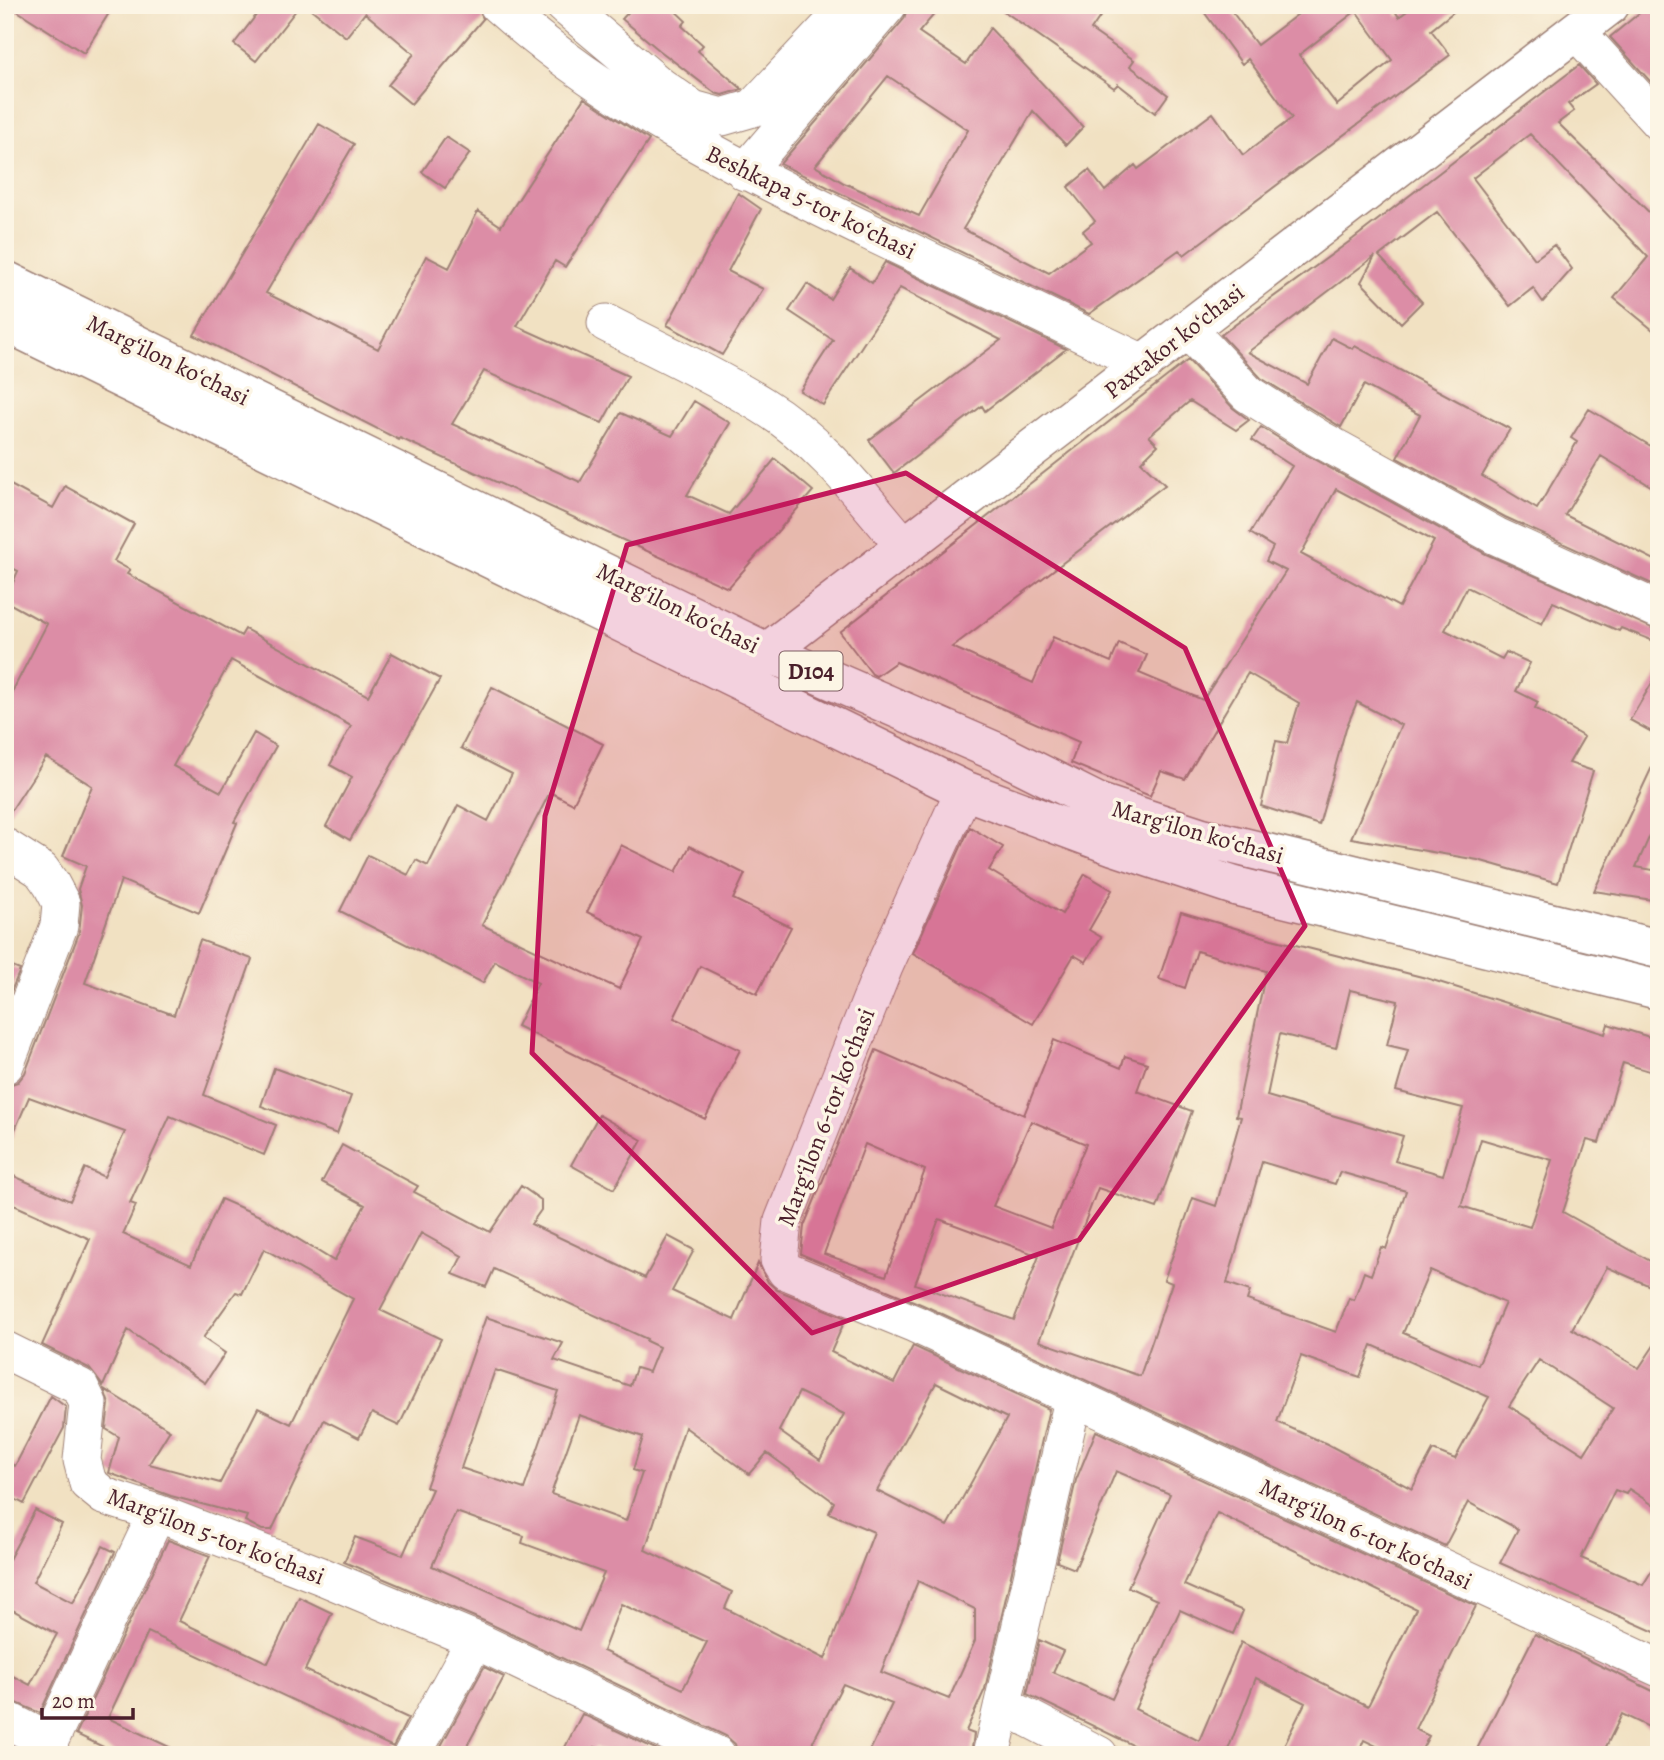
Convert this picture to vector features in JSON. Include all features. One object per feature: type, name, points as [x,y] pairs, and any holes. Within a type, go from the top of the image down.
[{"type":"main road","name":"Paxtakor koʻchasi","points":[[746,683],[767,652],[1610,5]]},
{"type":"main road","name":"Margʻilon koʻchasi","points":[[5,280],[767,652],[997,752],[1099,803],[1214,840],[1659,949]]},
{"type":"main road","name":"Margʻilon koʻchasi","points":[[5,321],[964,790],[1114,846],[1235,886],[1659,990]]},
{"type":"street","name":"Beshkapa 5-tor koʻchasi","points":[[498,5],[548,50],[648,118],[745,172],[1145,363]]},
{"type":"street","points":[[564,5],[660,86],[693,109],[722,117],[753,108],[850,5]]},
{"type":"street","points":[[745,172],[888,5]]},
{"type":"street","points":[[1576,31],[1659,122]]},
{"type":"street","points":[[606,323],[763,405],[838,468],[905,547]]},
{"type":"street","points":[[1188,330],[1248,394],[1318,438],[1496,536],[1659,610]]},
{"type":"street","name":"Margʻilon 6-tor koʻchasi","points":[[964,790],[884,967],[788,1208],[779,1244],[779,1260],[786,1271],[915,1324],[1073,1400],[1659,1668]]},
{"type":"street","points":[[5,847],[41,870],[61,903],[59,926],[5,1065]]},
{"type":"street","name":"Margʻilon 5-tor koʻchasi","points":[[5,1350],[80,1387],[88,1403],[82,1460],[88,1483],[104,1496],[157,1513],[319,1575],[475,1640],[717,1755]]},
{"type":"street","points":[[991,1755],[1073,1400]]},
{"type":"street","points":[[5,1719],[47,1748],[157,1513]]},
{"type":"street","points":[[412,1755],[475,1640]]},
{"type":"street","points":[[1003,1705],[1099,1755]]},
{"type":"highlighted area","points":[[906,473],[1185,648],[1305,926],[1079,1240],[812,1333],[532,1053],[545,816],[627,545]]},
{"type":"building","points":[[8,5],[114,5],[84,53]]},
{"type":"building","points":[[264,5],[300,5],[256,61],[234,44]]},
{"type":"building","points":[[306,5],[478,5],[483,19],[411,104],[388,85],[414,54],[365,13],[346,37]]},
{"type":"building","points":[[635,5],[669,5],[686,21],[682,26],[703,45],[698,51],[742,89],[722,95],[715,93],[659,50],[622,19]]},
{"type":"building","points":[[908,5],[942,5],[919,32],[966,64],[990,28],[1083,127],[1066,145],[1033,111],[963,229],[1049,273],[1091,242],[1083,231],[1095,221],[1068,187],[1089,170],[1105,191],[1135,165],[1138,169],[1213,113],[1243,155],[1292,118],[1248,59],[1242,64],[1199,5],[1227,5],[1257,45],[1310,5],[1391,5],[1399,17],[1415,5],[1462,5],[1431,30],[1450,55],[1184,255],[1179,250],[1089,314],[780,164],[904,19]],"holes":[[[1356,11],[1392,60],[1337,105],[1299,55]],[[888,76],[968,130],[919,216],[844,183],[815,166]]]},
{"type":"building","points":[[995,5],[1108,5],[1091,30],[1134,60],[1130,66],[1168,95],[1155,113],[1118,84],[1114,88]]},
{"type":"building","points":[[1649,5],[1659,5],[1659,91],[1610,37]]},
{"type":"building","points":[[1579,65],[1596,84],[1568,104],[1574,111],[1558,123],[1659,222],[1659,335],[1614,298],[1648,257],[1530,134],[1473,178],[1535,259],[1554,245],[1572,269],[1543,302],[1533,288],[1510,306],[1437,212],[1379,256],[1422,302],[1401,323],[1361,282],[1375,256],[1248,352],[1307,384],[1332,338],[1353,349],[1355,346],[1510,429],[1482,476],[1537,509],[1577,442],[1571,438],[1589,409],[1659,451],[1659,491],[1601,456],[1565,515],[1659,562],[1659,570],[1652,584],[1505,517],[1397,458],[1420,415],[1364,385],[1341,427],[1261,378],[1221,335],[1353,239]]},
{"type":"building","points":[[584,98],[649,140],[565,267],[555,261],[517,326],[628,376],[602,423],[484,371],[452,424],[580,482],[621,413],[672,436],[694,401],[730,423],[687,495],[729,514],[775,459],[813,491],[728,588],[400,438],[399,440],[194,335],[319,124],[354,144],[266,293],[378,349],[426,256],[449,268],[478,211],[501,226]]},
{"type":"building","points":[[446,137],[470,153],[445,188],[422,172]]},
{"type":"building","points":[[738,193],[761,209],[728,271],[763,289],[722,355],[667,325]]},
{"type":"building","points":[[885,262],[1066,349],[985,411],[982,406],[894,473],[869,440],[1001,340],[900,288],[823,405],[800,391],[833,340],[789,311],[807,284],[830,299],[850,268],[872,283]]},
{"type":"building","points":[[1188,360],[1233,408],[1249,420],[1236,430],[1190,401],[1149,436],[1158,445],[1141,462],[1165,485],[952,647],[1033,683],[1053,637],[1111,662],[1119,643],[1147,655],[1139,673],[1203,700],[1286,571],[1266,561],[1273,547],[1250,533],[1292,466],[1252,440],[1261,427],[1308,456],[1486,554],[1659,631],[1659,643],[1621,628],[1619,631],[1553,602],[1542,624],[1467,587],[1445,630],[1502,659],[1506,652],[1530,663],[1516,691],[1538,702],[1535,708],[1584,737],[1569,763],[1593,771],[1558,883],[1478,860],[1351,838],[1401,725],[1357,702],[1346,728],[1319,825],[1261,806],[1276,741],[1287,743],[1299,703],[1248,673],[1185,779],[1161,771],[1150,796],[1071,763],[1079,742],[896,662],[876,676],[872,674],[840,632]],"holes":[[[1336,489],[1434,541],[1399,607],[1301,554]]]},
{"type":"building","points":[[5,482],[53,508],[65,486],[134,524],[114,561],[130,570],[127,574],[241,636],[245,629],[368,696],[392,653],[440,679],[350,840],[326,826],[352,777],[330,765],[351,726],[231,660],[173,766],[221,792],[254,733],[276,746],[234,822],[237,823],[199,913],[121,880],[85,983],[174,1015],[200,940],[252,959],[204,1095],[276,1125],[264,1155],[170,1116],[130,1203],[136,1205],[123,1234],[191,1265],[221,1199],[262,1217],[334,1261],[365,1205],[322,1182],[342,1145],[418,1186],[414,1192],[490,1232],[521,1186],[541,1200],[541,1210],[531,1224],[645,1278],[668,1236],[694,1250],[672,1291],[734,1320],[758,1263],[768,1282],[777,1290],[846,1318],[831,1352],[894,1383],[913,1346],[1049,1409],[985,1689],[966,1731],[974,1734],[971,1755],[868,1755],[892,1704],[843,1684],[806,1755],[738,1755],[735,1744],[726,1736],[484,1621],[344,1562],[355,1537],[403,1555],[432,1489],[426,1487],[486,1317],[563,1343],[554,1360],[630,1386],[636,1368],[649,1372],[659,1347],[646,1341],[647,1339],[494,1269],[486,1287],[453,1274],[462,1256],[421,1233],[380,1310],[441,1339],[399,1426],[372,1413],[359,1438],[324,1420],[272,1530],[262,1530],[245,1521],[247,1516],[171,1496],[109,1473],[119,1437],[106,1429],[109,1404],[104,1389],[170,1430],[149,1464],[220,1483],[258,1408],[291,1424],[353,1299],[264,1249],[242,1294],[236,1292],[203,1338],[225,1353],[205,1383],[128,1330],[103,1386],[89,1368],[42,1345],[90,1239],[5,1201],[5,1172],[70,1201],[85,1168],[104,1177],[125,1132],[29,1097],[5,1153],[5,1086],[18,1082],[25,1073],[79,933],[82,905],[78,889],[86,866],[63,856],[92,786],[46,757],[5,820],[5,688],[12,692],[47,624],[5,601],[18,571],[5,564]],"holes":[[[495,1370],[558,1391],[524,1489],[461,1468]],[[936,1383],[1007,1418],[947,1526],[877,1491]],[[799,1392],[844,1414],[820,1460],[779,1431]],[[579,1415],[643,1437],[633,1470],[642,1473],[626,1521],[551,1494]],[[685,1427],[749,1474],[767,1453],[834,1502],[829,1513],[874,1532],[825,1659],[725,1608],[732,1592],[645,1550]],[[456,1512],[524,1536],[522,1543],[604,1573],[579,1631],[432,1566]],[[918,1581],[975,1609],[975,1641],[949,1699],[881,1672]],[[621,1604],[707,1642],[683,1689],[603,1651]]]},
{"type":"building","points":[[1659,671],[1659,736],[1630,720]]},
{"type":"building","points":[[492,687],[603,744],[573,804],[550,792],[482,925],[619,989],[643,940],[587,912],[621,845],[676,872],[690,846],[745,874],[733,899],[791,927],[757,994],[700,966],[674,1018],[740,1050],[705,1119],[517,1026],[538,983],[495,961],[483,983],[340,911],[368,855],[408,875],[416,860],[428,866],[458,805],[488,821],[512,774],[461,748]]},
{"type":"building","points":[[1659,752],[1659,815],[1636,867],[1659,871],[1659,901],[1594,891]]},
{"type":"building","points":[[970,827],[1003,847],[989,870],[1062,914],[1085,874],[1112,890],[1089,930],[1101,937],[1086,962],[1074,955],[1033,1024],[913,953]]},
{"type":"building","points":[[1181,912],[1272,939],[1426,978],[1605,1034],[1608,1024],[1659,1040],[1659,1074],[1623,1063],[1599,1143],[1587,1140],[1563,1212],[1659,1266],[1659,1290],[1607,1267],[1572,1329],[1639,1368],[1659,1338],[1659,1509],[1629,1489],[1626,1494],[1615,1490],[1581,1558],[1643,1585],[1659,1559],[1659,1634],[1500,1563],[1518,1529],[1468,1502],[1445,1546],[923,1305],[801,1254],[804,1226],[876,1050],[1024,1115],[1054,1040],[1121,1068],[1125,1056],[1147,1063],[1137,1091],[1192,1111],[1157,1208],[1098,1188],[1039,1341],[1140,1376],[1172,1283],[1164,1280],[1193,1198],[1216,1206],[1241,1117],[1236,1116],[1266,971],[1197,951],[1185,988],[1159,979]],"holes":[[[1350,990],[1398,1001],[1387,1045],[1408,1050],[1396,1091],[1463,1108],[1443,1175],[1395,1161],[1403,1136],[1267,1096],[1280,1034],[1336,1048]],[[1031,1121],[1086,1144],[1051,1228],[993,1206]],[[1481,1139],[1552,1160],[1530,1227],[1461,1206]],[[865,1144],[925,1170],[886,1276],[824,1254]],[[1262,1162],[1335,1184],[1340,1172],[1406,1191],[1386,1249],[1381,1247],[1371,1275],[1364,1272],[1354,1300],[1349,1298],[1336,1332],[1247,1300],[1250,1291],[1227,1283]],[[939,1219],[1039,1256],[1014,1320],[915,1284]],[[1430,1270],[1505,1303],[1478,1365],[1403,1333]],[[1372,1345],[1489,1397],[1455,1459],[1433,1450],[1412,1489],[1327,1444],[1277,1422],[1301,1356],[1360,1377]],[[1539,1360],[1613,1408],[1584,1454],[1509,1406]]]},
{"type":"building","points":[[5,964],[20,970],[5,1006]]},
{"type":"building","points":[[274,1068],[351,1096],[337,1134],[261,1106]]},
{"type":"building","points":[[599,1115],[642,1140],[614,1189],[571,1165]]},
{"type":"building","points":[[51,1396],[66,1407],[64,1428],[24,1504],[5,1494],[5,1461],[15,1466]]},
{"type":"building","points":[[1096,1431],[1476,1606],[1415,1729],[1429,1736],[1419,1755],[1395,1755],[1364,1740],[1357,1755],[1279,1755],[1305,1703],[1256,1678],[1226,1755],[1153,1755],[1027,1694],[1039,1640],[1063,1651],[1053,1672],[1112,1699],[1157,1600],[1128,1587],[1170,1494],[1116,1471],[1075,1569],[1057,1562],[1076,1480]],"holes":[[[1217,1513],[1416,1609],[1368,1706],[1241,1642],[1199,1741],[1135,1709],[1180,1610],[1233,1634],[1243,1611],[1184,1585]]]},
{"type":"building","points":[[35,1510],[62,1524],[33,1582],[73,1603],[103,1546],[115,1552],[40,1713],[5,1698],[5,1672],[30,1685],[57,1634],[5,1606],[5,1567]]},
{"type":"building","points":[[168,1540],[210,1556],[179,1621],[268,1663],[299,1597],[332,1613],[305,1670],[408,1718],[393,1747],[148,1632],[108,1718],[186,1755],[120,1755],[76,1734]]},
{"type":"building","points":[[1535,1634],[1659,1694],[1659,1732],[1622,1714],[1602,1755],[1474,1755]]},
{"type":"building","points":[[484,1667],[504,1677],[467,1746],[485,1755],[436,1755]]},
{"type":"building","points":[[582,1714],[668,1755],[612,1755],[595,1747],[591,1755],[561,1755]]}]
